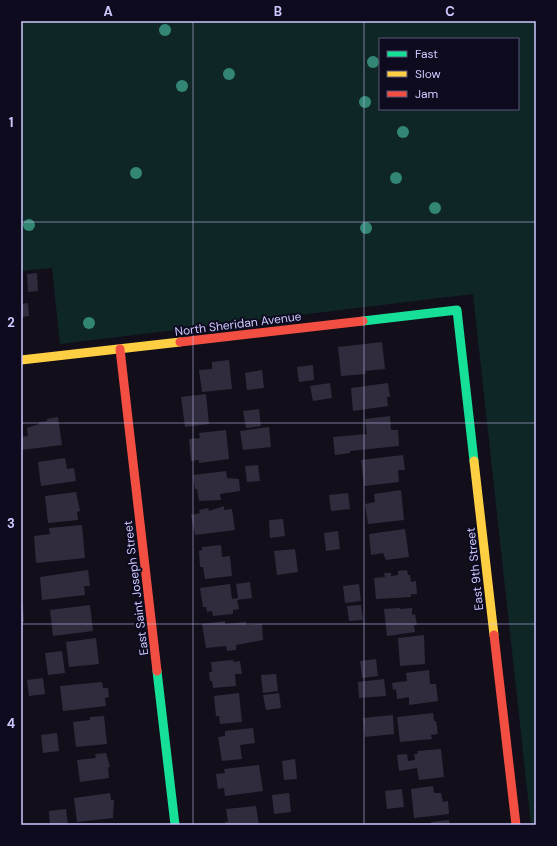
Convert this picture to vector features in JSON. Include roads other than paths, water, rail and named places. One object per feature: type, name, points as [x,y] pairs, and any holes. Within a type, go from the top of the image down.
[{"type":"street","name":"North Sheridan Avenue","points":[[21,360],[458,310]]},
{"type":"street","name":"East 9th Street","points":[[458,310],[516,825]]},
{"type":"street","name":"East Saint Joseph Street","points":[[120,349],[175,825]]}]
